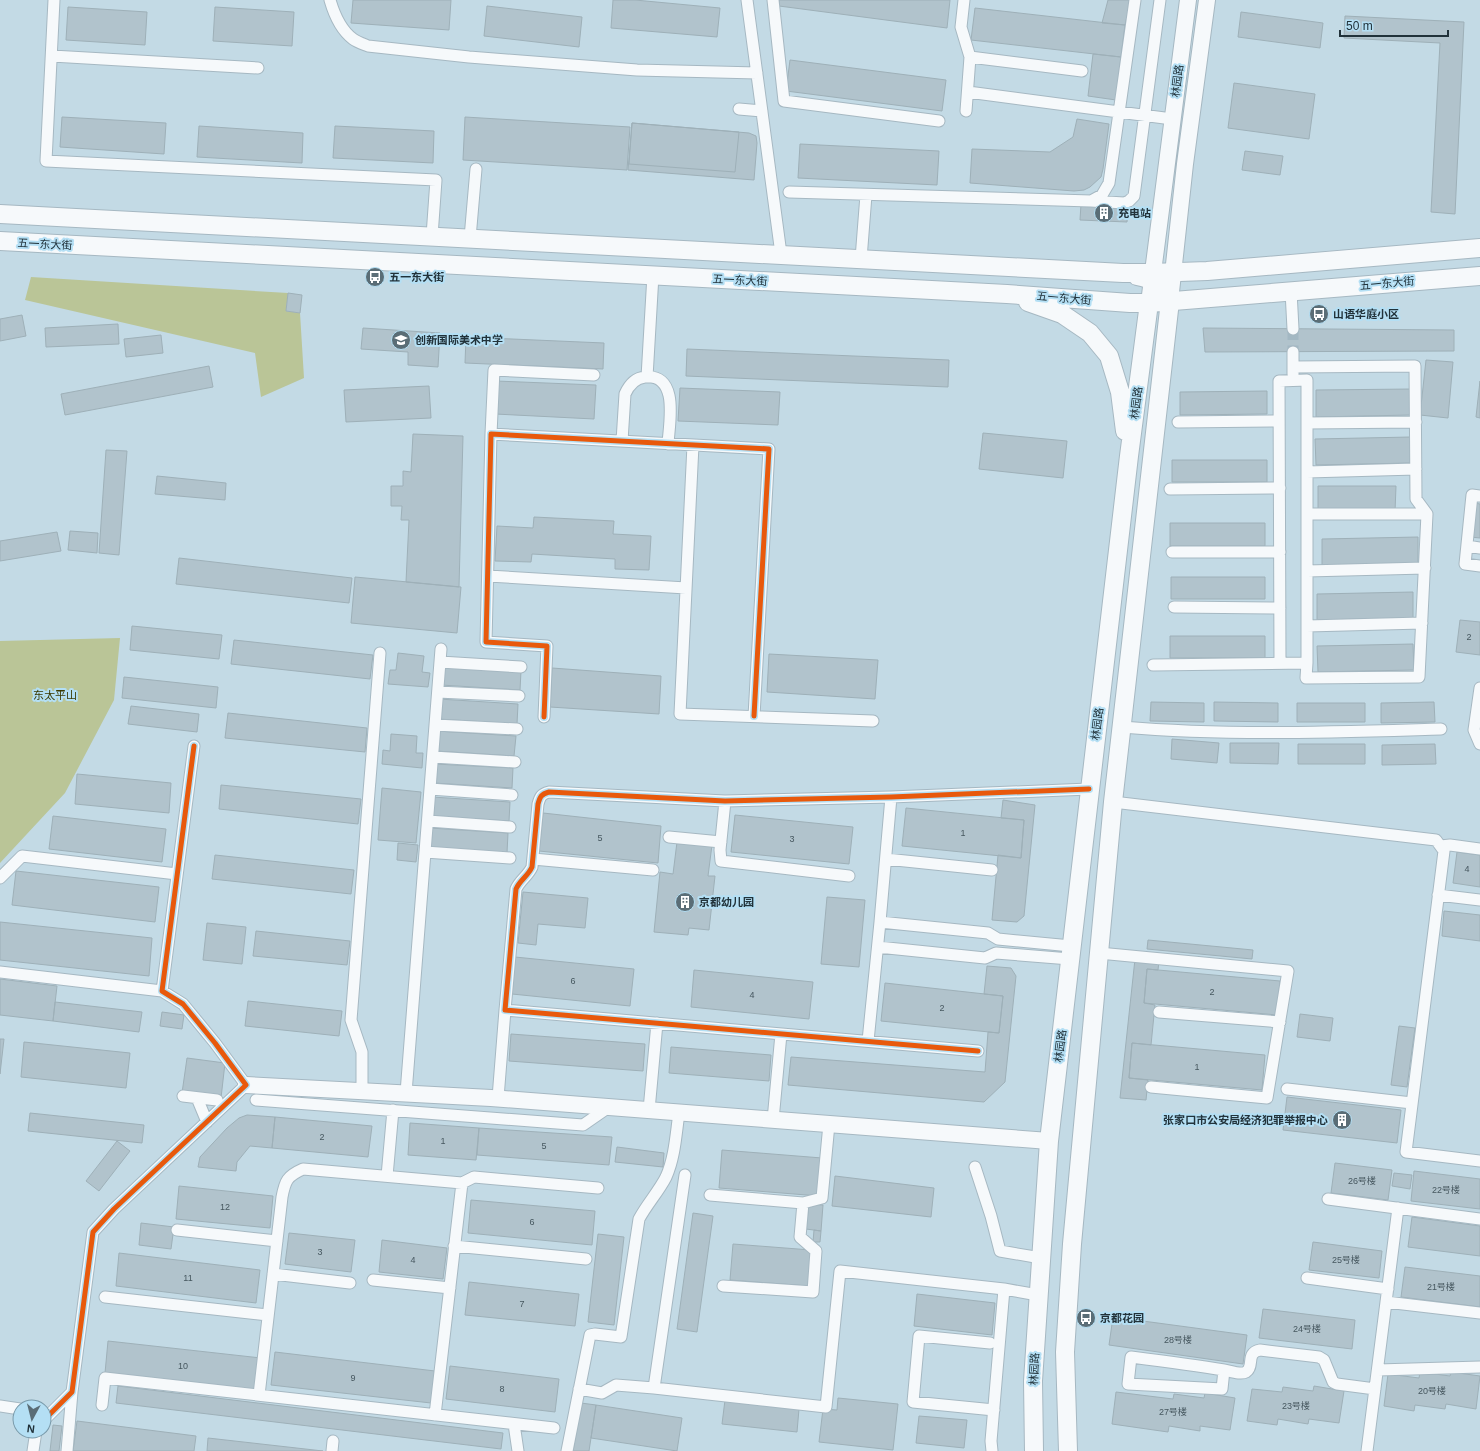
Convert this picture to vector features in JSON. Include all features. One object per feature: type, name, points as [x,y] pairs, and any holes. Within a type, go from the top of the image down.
[{"type":"main road","points":[[0,214],[781,254],[1123,273],[1152,276],[1173,272],[1480,248]]},
{"type":"main road","name":"五一东大街","points":[[0,241],[1007,294],[1130,304],[1480,276]]},
{"type":"main road","points":[[1152,276],[1161,286],[1170,301]]},
{"type":"main road","points":[[1007,294],[1062,314],[1090,333],[1108,356],[1120,392],[1129,456]]},
{"type":"main road","name":"林园路","points":[[1068,1451],[1065,1352],[1071,1260],[1113,802],[1170,301]]},
{"type":"main road","name":"林园路","points":[[1034,1451],[1033,1381],[1048,1140],[1129,456],[1149,303]]},
{"type":"street","points":[[54,0],[46,162],[436,180],[432,236]]},
{"type":"street","points":[[330,0],[334,14],[344,30],[354,40],[368,46],[469,57],[637,70],[756,73]]},
{"type":"street","points":[[747,0],[781,254]]},
{"type":"street","points":[[773,0],[784,101],[939,121]]},
{"type":"street","points":[[964,0],[961,27],[970,58],[966,110]]},
{"type":"street","points":[[1092,201],[1102,195],[1109,184],[1135,0]]},
{"type":"street","points":[[789,192],[1124,203],[1129,201],[1134,196],[1160,0]]},
{"type":"street","name":"林园路","points":[[1149,303],[1188,0]]},
{"type":"street","name":"林园路","points":[[1170,301],[1185,164],[1207,0]]},
{"type":"street","points":[[52,56],[258,68]]},
{"type":"street","points":[[970,58],[1082,71]]},
{"type":"street","points":[[968,92],[1172,119]]},
{"type":"street","points":[[739,109],[762,111]]},
{"type":"street","points":[[470,238],[476,169]]},
{"type":"street","points":[[861,259],[866,195]]},
{"type":"street","points":[[647,377],[653,275]]},
{"type":"street","points":[[1291,291],[1293,329]]},
{"type":"street","points":[[1293,352],[1293,381]]},
{"type":"street","points":[[1280,663],[1279,381],[1307,380],[1306,678],[1419,677],[1427,514],[1416,499],[1415,366],[1293,367]]},
{"type":"street","points":[[544,717],[546,646],[486,642],[494,370],[594,375]]},
{"type":"street","points":[[622,441],[625,394],[633,382],[639,378],[647,377],[660,381],[666,386],[669,392],[671,402],[668,444]]},
{"type":"street","points":[[1178,422],[1279,421]]},
{"type":"street","points":[[1307,423],[1416,422]]},
{"type":"street","points":[[491,434],[768,449],[754,716]]},
{"type":"street","points":[[693,445],[680,714],[873,721]]},
{"type":"street","points":[[1307,472],[1416,469]]},
{"type":"street","points":[[1170,489],[1280,488]]},
{"type":"street","points":[[1480,496],[1472,495],[1465,564],[1480,566]]},
{"type":"street","points":[[1307,514],[1427,514]]},
{"type":"street","points":[[1467,546],[1480,548]]},
{"type":"street","points":[[1172,552],[1280,552]]},
{"type":"street","points":[[1307,571],[1424,568]]},
{"type":"street","points":[[488,576],[686,588]]},
{"type":"street","points":[[1174,607],[1280,608]]},
{"type":"street","points":[[1307,626],[1422,623]]},
{"type":"street","points":[[406,1093],[441,649]]},
{"type":"street","points":[[362,1091],[362,1052],[351,1020],[380,653]]},
{"type":"street","points":[[440,662],[521,667]]},
{"type":"street","points":[[1153,665],[1307,663]]},
{"type":"street","points":[[1480,688],[1474,730],[1480,744]]},
{"type":"street","points":[[438,692],[519,696]]},
{"type":"street","points":[[435,725],[517,730]]},
{"type":"street","points":[[1122,727],[1161,731],[1288,734],[1441,729]]},
{"type":"street","points":[[162,991],[194,746]]},
{"type":"street","points":[[433,756],[515,762]]},
{"type":"street","points":[[430,789],[512,795]]},
{"type":"street","points":[[498,1098],[516,889],[519,882],[532,867],[538,804],[542,794],[549,792],[725,801],[890,797],[1089,789]]},
{"type":"street","points":[[868,1041],[886,859],[890,797]]},
{"type":"street","points":[[725,801],[721,842],[721,861],[849,876]]},
{"type":"street","points":[[1113,802],[1436,840],[1444,851],[1406,1152],[1480,1161]]},
{"type":"street","points":[[428,821],[510,828]]},
{"type":"street","points":[[669,837],[721,842]]},
{"type":"street","points":[[1440,846],[1450,845],[1480,849]]},
{"type":"street","points":[[425,852],[510,858]]},
{"type":"street","points":[[0,878],[22,856],[177,874]]},
{"type":"street","points":[[533,859],[654,870]]},
{"type":"street","points":[[886,859],[992,870]]},
{"type":"street","points":[[1438,895],[1480,900]]},
{"type":"street","points":[[880,922],[988,933],[998,939],[1070,952]]},
{"type":"street","points":[[878,947],[985,958],[996,953],[1070,952]]},
{"type":"street","points":[[1099,953],[1288,971],[1267,1098],[1151,1088]]},
{"type":"street","points":[[0,972],[162,991],[183,1004],[215,1043],[246,1085]]},
{"type":"street","points":[[505,1010],[978,1051]]},
{"type":"street","points":[[1159,1012],[1280,1022]]},
{"type":"street","points":[[649,1110],[657,1023]]},
{"type":"street","points":[[773,1120],[781,1034]]},
{"type":"street","points":[[67,1451],[72,1392],[93,1232],[114,1209],[246,1085],[498,1098],[1048,1140]]},
{"type":"street","points":[[1287,1088],[1412,1103]]},
{"type":"street","points":[[183,1096],[217,1100]]},
{"type":"street","points":[[197,1098],[207,1122]]},
{"type":"street","points":[[256,1100],[583,1125],[609,1107]]},
{"type":"street","points":[[387,1176],[393,1110]]},
{"type":"street","points":[[567,1451],[590,1335],[595,1334],[621,1337],[639,1219],[645,1207],[666,1177],[671,1162],[679,1112]]},
{"type":"street","points":[[710,1195],[803,1203],[822,1198],[829,1124]]},
{"type":"street","points":[[975,1167],[991,1216],[1000,1251],[1040,1258]]},
{"type":"street","points":[[259,1395],[284,1186],[287,1179],[293,1173],[303,1169],[462,1183],[474,1177],[598,1188]]},
{"type":"street","points":[[654,1388],[685,1175]]},
{"type":"street","points":[[435,1415],[462,1183]]},
{"type":"street","points":[[1328,1199],[1480,1219]]},
{"type":"street","points":[[723,1286],[813,1292],[816,1251],[800,1237],[803,1203]]},
{"type":"street","points":[[1367,1451],[1398,1208]]},
{"type":"street","points":[[177,1230],[277,1241]]},
{"type":"street","points":[[454,1246],[586,1259]]},
{"type":"street","points":[[579,1389],[602,1393],[616,1385],[826,1407],[840,1271],[1004,1289],[1038,1295]]},
{"type":"street","points":[[273,1274],[350,1283]]},
{"type":"street","points":[[1306,1278],[1388,1288]]},
{"type":"street","points":[[373,1280],[450,1288]]},
{"type":"street","points":[[992,1451],[991,1441],[1004,1289]]},
{"type":"street","points":[[105,1297],[268,1315]]},
{"type":"street","points":[[1386,1302],[1480,1313]]},
{"type":"street","points":[[990,1343],[919,1336],[914,1402],[994,1410]]},
{"type":"street","points":[[1224,1370],[1222,1389],[1128,1384],[1132,1357],[1246,1372],[1249,1368],[1251,1356],[1255,1351],[1260,1350],[1319,1357],[1324,1360],[1332,1382],[1375,1389]]},
{"type":"street","points":[[1378,1370],[1480,1367]]},
{"type":"street","points":[[102,1404],[105,1378],[554,1428]]},
{"type":"street","points":[[52,1410],[72,1392]]},
{"type":"street","points":[[0,1406],[12,1407]]},
{"type":"street","points":[[514,1424],[518,1451]]},
{"type":"street","points":[[33,1451],[35,1439]]},
{"type":"green space","points":[[31,277],[288,293],[286,311],[300,313],[304,378],[261,397],[255,353],[25,300]]},
{"type":"green space","name":"东太平山","points":[[120,638],[114,700],[65,793],[0,863],[0,641]]},
{"type":"building","points":[[353,0],[451,0],[449,30],[351,23]]},
{"type":"building","points":[[613,0],[635,0],[720,8],[717,37],[611,28]]},
{"type":"building","points":[[779,0],[950,0],[947,28],[779,6]]},
{"type":"building","points":[[1108,0],[1131,0],[1125,25],[1102,23]]},
{"type":"building","points":[[487,6],[582,17],[579,47],[484,36]]},
{"type":"building","points":[[68,7],[147,12],[145,45],[66,40]]},
{"type":"building","points":[[215,7],[294,12],[292,46],[213,41]]},
{"type":"building","points":[[975,8],[1125,25],[1121,57],[971,40]]},
{"type":"building","points":[[1241,12],[1323,23],[1320,48],[1238,37]]},
{"type":"building","points":[[1345,16],[1464,22],[1455,214],[1431,212],[1440,43],[1344,38]]},
{"type":"building","points":[[1093,54],[1121,57],[1116,100],[1088,96]]},
{"type":"building","points":[[790,60],[946,80],[942,111],[786,91]]},
{"type":"building","points":[[1234,83],[1315,94],[1309,139],[1228,128]]},
{"type":"building","points":[[62,117],[166,123],[164,154],[60,147]]},
{"type":"building","points":[[465,117],[630,127],[627,170],[463,160]]},
{"type":"building","points":[[1077,119],[1109,124],[1101,177],[1090,187],[1084,190],[1074,191],[970,183],[972,149],[1050,152],[1073,137]]},
{"type":"building","points":[[632,123],[749,133],[756,136],[757,143],[754,180],[628,170]]},
{"type":"building","points":[[632,123],[739,132],[735,172],[629,164]]},
{"type":"building","points":[[199,126],[303,133],[302,163],[197,157]]},
{"type":"building","points":[[335,126],[434,131],[433,163],[333,158]]},
{"type":"building","points":[[800,144],[939,151],[937,185],[798,178]]},
{"type":"building","points":[[1245,151],[1283,156],[1280,175],[1242,170]]},
{"type":"building","name":"充电站","points":[[1081,204],[1128,207],[1127,222],[1080,220]]},
{"type":"building","points":[[288,293],[302,295],[300,313],[286,311]]},
{"type":"building","points":[[22,315],[26,336],[0,341],[0,319]]},
{"type":"building","points":[[118,324],[119,344],[46,347],[45,328]]},
{"type":"building","points":[[363,328],[440,333],[438,367],[408,365],[408,352],[361,349]]},
{"type":"building","points":[[1203,328],[1454,330],[1454,351],[1205,352]]},
{"type":"building","points":[[161,335],[163,353],[126,357],[124,339]]},
{"type":"building","points":[[466,337],[604,343],[603,369],[465,363]]},
{"type":"building","points":[[687,349],[949,360],[948,387],[686,376]]},
{"type":"building","points":[[1426,360],[1453,362],[1448,418],[1420,415]]},
{"type":"building","points":[[209,366],[213,387],[65,415],[61,394]]},
{"type":"building","points":[[496,381],[596,385],[594,419],[495,414]]},
{"type":"building","points":[[1480,381],[1480,418],[1476,417]]},
{"type":"building","points":[[429,386],[431,418],[346,422],[344,390]]},
{"type":"building","points":[[680,388],[780,392],[778,425],[678,421]]},
{"type":"building","points":[[1412,389],[1412,415],[1316,417],[1316,390]]},
{"type":"building","points":[[1267,391],[1267,414],[1180,415],[1180,392]]},
{"type":"building","points":[[983,433],[1067,441],[1063,478],[979,469]]},
{"type":"building","points":[[413,434],[463,436],[459,587],[406,582],[409,520],[401,520],[402,506],[391,506],[391,486],[403,486],[403,471],[411,472]]},
{"type":"building","points":[[1411,437],[1412,463],[1316,465],[1315,439]]},
{"type":"building","points":[[106,450],[127,451],[119,555],[99,553]]},
{"type":"building","points":[[1172,460],[1267,460],[1267,482],[1172,482]]},
{"type":"building","points":[[157,476],[226,483],[225,500],[155,494]]},
{"type":"building","points":[[1318,486],[1396,486],[1395,512],[1318,512]]},
{"type":"building","points":[[1474,503],[1480,504],[1480,538],[1470,537]]},
{"type":"building","points":[[534,517],[614,521],[613,534],[651,536],[649,570],[615,569],[615,559],[532,554],[531,562],[495,561],[497,526],[533,528]]},
{"type":"building","points":[[1170,523],[1265,523],[1265,546],[1170,546]]},
{"type":"building","points":[[70,531],[98,533],[97,553],[68,550]]},
{"type":"building","points":[[57,532],[61,551],[0,561],[0,541]]},
{"type":"building","points":[[1418,537],[1418,564],[1322,565],[1322,539]]},
{"type":"building","points":[[179,558],[352,578],[349,603],[176,584]]},
{"type":"building","points":[[355,577],[461,587],[457,633],[351,623]]},
{"type":"building","points":[[1171,577],[1265,577],[1265,599],[1171,599]]},
{"type":"building","points":[[1413,592],[1413,618],[1317,620],[1317,594]]},
{"type":"building","points":[[1460,620],[1480,622],[1480,655],[1456,652]]},
{"type":"building","points":[[132,626],[222,635],[219,659],[130,650]]},
{"type":"building","points":[[1170,636],[1265,636],[1265,658],[1170,658]]},
{"type":"building","points":[[234,640],[373,655],[370,679],[231,664]]},
{"type":"building","points":[[1413,644],[1414,670],[1318,672],[1317,646]]},
{"type":"building","points":[[398,653],[424,656],[422,672],[430,673],[428,687],[388,684],[390,670],[396,670]]},
{"type":"building","points":[[769,654],[878,660],[875,699],[767,692]]},
{"type":"building","points":[[442,666],[521,671],[520,690],[441,685]]},
{"type":"building","points":[[552,668],[661,676],[659,714],[550,707]]},
{"type":"building","points":[[124,677],[218,687],[216,708],[122,698]]},
{"type":"building","points":[[439,699],[518,704],[517,724],[438,719]]},
{"type":"building","points":[[1151,702],[1204,703],[1204,722],[1150,721]]},
{"type":"building","points":[[1214,702],[1278,703],[1278,722],[1214,721]]},
{"type":"building","points":[[1434,702],[1435,722],[1381,723],[1381,703]]},
{"type":"building","points":[[1297,703],[1365,703],[1365,722],[1297,722]]},
{"type":"building","points":[[131,706],[199,714],[197,732],[128,724]]},
{"type":"building","points":[[228,713],[367,728],[365,752],[225,738]]},
{"type":"building","points":[[437,731],[516,736],[514,756],[436,751]]},
{"type":"building","points":[[391,734],[417,736],[416,753],[423,753],[422,768],[382,764],[383,750],[390,751]]},
{"type":"building","points":[[1172,739],[1219,743],[1217,763],[1171,759]]},
{"type":"building","points":[[1230,743],[1279,743],[1278,764],[1230,763]]},
{"type":"building","points":[[1298,744],[1365,744],[1365,764],[1298,764]]},
{"type":"building","points":[[1435,744],[1436,764],[1382,765],[1382,745]]},
{"type":"building","points":[[435,764],[513,768],[512,788],[434,783]]},
{"type":"building","points":[[77,774],[171,783],[169,813],[75,804]]},
{"type":"building","points":[[221,785],[361,799],[358,824],[219,809]]},
{"type":"building","points":[[382,788],[421,792],[416,843],[378,840]]},
{"type":"building","points":[[432,797],[510,802],[509,821],[431,816]]},
{"type":"building","points":[[1003,800],[1035,805],[1024,916],[1017,922],[992,920],[998,855],[1021,858],[1024,820],[1001,818]]},
{"type":"building","points":[[906,808],[1024,820],[1021,858],[902,846]]},
{"type":"building","points":[[543,813],[661,826],[658,863],[539,851]]},
{"type":"building","points":[[735,815],[853,827],[849,864],[731,852]]},
{"type":"building","points":[[53,816],[166,829],[162,862],[49,849]]},
{"type":"building","points":[[430,828],[508,833],[507,853],[428,848]]},
{"type":"building","name":"京都幼儿园","points":[[677,842],[712,845],[708,876],[715,876],[709,930],[689,928],[688,935],[654,932],[660,872],[673,874]]},
{"type":"building","points":[[398,843],[418,845],[416,862],[397,860]]},
{"type":"building","points":[[1457,852],[1480,855],[1480,887],[1453,883]]},
{"type":"building","points":[[215,855],[354,870],[351,894],[212,879]]},
{"type":"building","points":[[16,871],[159,887],[155,922],[12,905]]},
{"type":"building","points":[[523,892],[588,898],[585,928],[538,924],[536,945],[518,943]]},
{"type":"building","points":[[827,897],[865,900],[859,967],[821,964]]},
{"type":"building","points":[[1444,911],[1480,915],[1480,941],[1442,936]]},
{"type":"building","points":[[0,922],[152,938],[149,976],[0,960]]},
{"type":"building","points":[[207,923],[246,927],[242,964],[203,960]]},
{"type":"building","points":[[256,931],[350,941],[347,965],[253,956]]},
{"type":"building","points":[[1148,940],[1253,950],[1252,959],[1147,949]]},
{"type":"building","points":[[515,957],[634,969],[630,1006],[512,994]]},
{"type":"building","points":[[1135,959],[1159,961],[1158,970],[1147,969],[1144,1003],[1155,1005],[1151,1045],[1132,1043],[1129,1078],[1148,1080],[1146,1100],[1120,1098]]},
{"type":"building","points":[[987,966],[1011,968],[1016,976],[1005,1082],[984,1102],[788,1085],[791,1057],[985,1072],[988,1032],[999,1033],[1003,996],[984,994]]},
{"type":"building","points":[[1147,969],[1280,981],[1277,1015],[1144,1003]]},
{"type":"building","points":[[694,970],[813,982],[809,1019],[691,1007]]},
{"type":"building","points":[[0,979],[57,986],[53,1021],[0,1015]]},
{"type":"building","points":[[885,983],[1003,996],[999,1033],[881,1021]]},
{"type":"building","points":[[248,1001],[342,1011],[339,1036],[245,1026]]},
{"type":"building","points":[[55,1002],[142,1012],[139,1032],[53,1021]]},
{"type":"building","points":[[162,1012],[184,1015],[182,1029],[160,1026]]},
{"type":"building","points":[[1300,1014],[1333,1018],[1330,1041],[1297,1037]]},
{"type":"building","points":[[1399,1026],[1415,1028],[1407,1087],[1391,1085]]},
{"type":"building","points":[[511,1034],[645,1044],[643,1071],[509,1061]]},
{"type":"building","points":[[0,1039],[4,1039],[0,1074]]},
{"type":"building","points":[[24,1042],[130,1053],[126,1088],[21,1077]]},
{"type":"building","points":[[1132,1043],[1265,1055],[1262,1090],[1129,1078]]},
{"type":"building","points":[[671,1047],[771,1055],[769,1081],[669,1073]]},
{"type":"building","points":[[187,1058],[225,1063],[221,1098],[182,1093]]},
{"type":"building","name":"张家口市公安局经济犯罪举报中心","points":[[1287,1097],[1401,1110],[1397,1143],[1283,1130]]},
{"type":"building","points":[[30,1113],[144,1125],[142,1143],[28,1131]]},
{"type":"building","points":[[247,1115],[275,1117],[272,1148],[250,1146],[237,1162],[236,1171],[198,1167],[200,1157],[227,1128],[239,1118]]},
{"type":"building","points":[[275,1117],[372,1126],[368,1157],[272,1148]]},
{"type":"building","points":[[410,1123],[479,1128],[476,1160],[408,1155]]},
{"type":"building","points":[[479,1128],[612,1137],[609,1165],[477,1155]]},
{"type":"building","points":[[117,1141],[130,1151],[99,1191],[86,1181]]},
{"type":"building","points":[[617,1147],[664,1153],[663,1167],[615,1162]]},
{"type":"building","points":[[722,1150],[822,1158],[819,1196],[719,1188]]},
{"type":"building","points":[[1335,1163],[1392,1170],[1388,1200],[1331,1193]]},
{"type":"building","points":[[1414,1171],[1480,1179],[1480,1209],[1411,1201]]},
{"type":"building","points":[[1394,1173],[1412,1175],[1410,1189],[1392,1186]]},
{"type":"building","points":[[835,1176],[934,1188],[931,1217],[832,1206]]},
{"type":"building","points":[[179,1186],[273,1196],[270,1228],[176,1219]]},
{"type":"building","points":[[471,1200],[595,1211],[592,1245],[468,1233]]},
{"type":"building","points":[[809,1204],[823,1205],[821,1231],[806,1229]]},
{"type":"building","points":[[693,1213],[713,1216],[697,1332],[677,1329]]},
{"type":"building","points":[[1412,1217],[1480,1226],[1480,1256],[1408,1247]]},
{"type":"building","points":[[141,1223],[174,1227],[171,1249],[139,1245]]},
{"type":"building","points":[[814,1230],[821,1231],[820,1242],[813,1242]]},
{"type":"building","points":[[289,1233],[355,1240],[351,1272],[285,1264]]},
{"type":"building","points":[[598,1234],[624,1237],[614,1325],[588,1322]]},
{"type":"building","points":[[382,1240],[447,1248],[443,1279],[379,1272]]},
{"type":"building","points":[[1313,1242],[1382,1251],[1379,1278],[1309,1270]]},
{"type":"building","points":[[733,1244],[811,1250],[808,1286],[730,1280]]},
{"type":"building","points":[[119,1253],[260,1270],[256,1303],[116,1286]]},
{"type":"building","points":[[1405,1267],[1480,1276],[1480,1307],[1401,1297]]},
{"type":"building","points":[[469,1282],[579,1294],[575,1326],[465,1315]]},
{"type":"building","points":[[917,1294],[995,1303],[992,1335],[914,1326]]},
{"type":"building","points":[[1263,1309],[1355,1320],[1352,1349],[1259,1338]]},
{"type":"building","points":[[1113,1317],[1247,1335],[1243,1364],[1109,1345]]},
{"type":"building","points":[[108,1341],[261,1358],[257,1391],[105,1373]]},
{"type":"building","points":[[275,1352],[435,1371],[431,1403],[271,1385]]},
{"type":"building","points":[[450,1366],[559,1379],[555,1412],[446,1399]]},
{"type":"building","points":[[1420,1372],[1450,1376],[1451,1372],[1480,1376],[1476,1409],[1446,1404],[1445,1409],[1415,1405],[1414,1411],[1384,1406],[1388,1374],[1419,1378]]},
{"type":"building","points":[[118,1386],[503,1433],[501,1449],[116,1403]]},
{"type":"building","points":[[1314,1386],[1344,1391],[1339,1423],[1309,1419],[1308,1424],[1278,1419],[1277,1425],[1247,1421],[1252,1389],[1282,1392],[1283,1387],[1313,1391]]},
{"type":"building","points":[[1116,1392],[1173,1399],[1174,1394],[1204,1398],[1205,1393],[1235,1398],[1230,1430],[1200,1426],[1200,1431],[1169,1426],[1168,1432],[1112,1424]]},
{"type":"building","points":[[838,1398],[898,1404],[893,1450],[819,1442],[823,1409],[837,1410]]},
{"type":"building","points":[[725,1400],[799,1409],[797,1432],[722,1424]]},
{"type":"building","points":[[581,1403],[596,1405],[589,1451],[573,1451]]},
{"type":"building","points":[[596,1405],[682,1418],[677,1451],[591,1438]]},
{"type":"building","points":[[919,1416],[967,1420],[964,1448],[916,1443]]},
{"type":"building","points":[[77,1421],[196,1436],[194,1451],[73,1451]]},
{"type":"building","points":[[53,1425],[62,1426],[59,1451],[50,1451]]},
{"type":"building","points":[[208,1438],[323,1451],[207,1451]]},
{"type":"tunnel","points":[[1293,329],[1293,352]]},
{"type":"cycle path","points":[[544,717],[547,646],[486,642],[491,434],[769,449],[754,716]]},
{"type":"cycle path","points":[[52,1412],[72,1392],[93,1232],[114,1209],[246,1085],[215,1043],[183,1004],[162,991],[194,746]]},
{"type":"cycle path","points":[[978,1051],[505,1010],[516,889],[532,867],[539,799],[541,796],[549,792],[725,801],[891,797],[1089,789]]},
{"type":"place","name":"充电站","points":[[1104,213]]},
{"type":"place","name":"五一东大街","points":[[375,277]]},
{"type":"place","name":"山语华庭小区","points":[[1319,314]]},
{"type":"place","name":"创新国际美术中学","points":[[401,340]]},
{"type":"place","name":"京都幼儿园","points":[[685,902]]},
{"type":"place","name":"张家口市公安局经济犯罪举报中心","points":[[1342,1120]]},
{"type":"place","name":"京都花园","points":[[1086,1318]]}]
